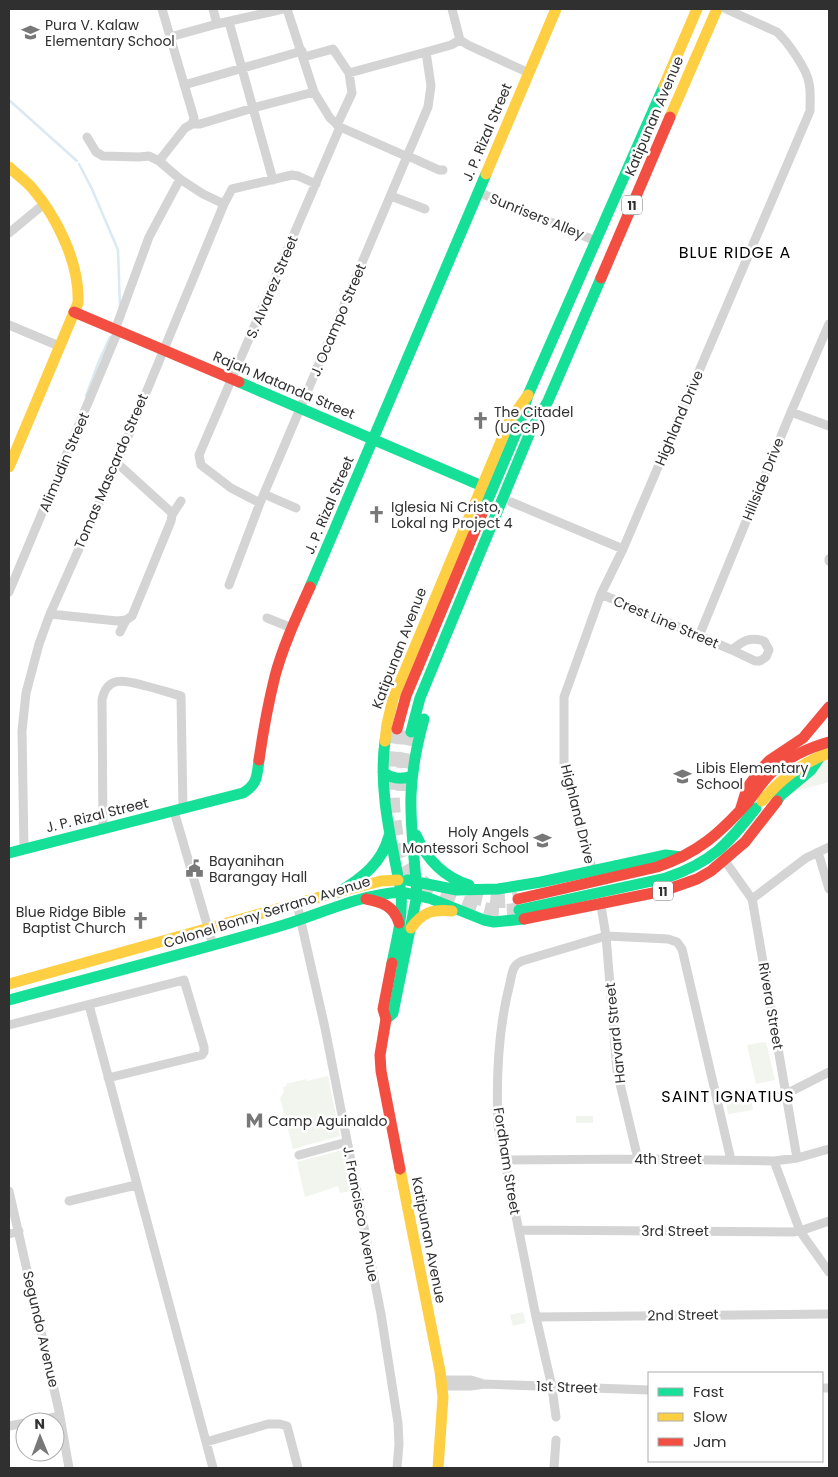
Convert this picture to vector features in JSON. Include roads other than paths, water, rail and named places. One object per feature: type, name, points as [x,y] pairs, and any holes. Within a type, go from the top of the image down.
[{"type":"main road","name":"J. P. Rizal Street","points":[[9,853],[243,793],[250,790],[256,782],[263,732],[275,676],[292,628],[556,9]]},
{"type":"main road","name":"Katipunan Avenue","points":[[405,927],[383,789],[385,730],[393,699],[509,422],[528,394],[565,313],[696,9]]},
{"type":"main road","name":"Katipunan Avenue","points":[[411,732],[420,698],[531,430],[548,401],[717,9]]},
{"type":"main road","points":[[9,167],[32,188],[59,229],[76,274],[79,290],[79,297],[74,312],[9,467]]},
{"type":"main road","name":"Rajah Matanda Street","points":[[74,312],[301,409],[374,438],[482,486]]},
{"type":"main road","name":"Katipunan Avenue","points":[[397,729],[406,696],[520,426],[528,394]]},
{"type":"main road","name":"Katipunan Avenue","points":[[438,1468],[442,1419],[442,1383],[381,1071],[380,1055],[386,1018],[393,1013],[405,927],[417,895],[411,820],[411,788],[421,727],[427,707],[540,435],[548,401]]},
{"type":"main road","name":"11","points":[[748,807],[747,788],[761,769],[770,760],[802,738],[829,707]]},
{"type":"main road","name":"11","points":[[829,742],[810,748],[783,763],[770,774],[748,807],[724,847],[706,861],[689,870],[666,878],[518,904],[657,868],[681,858],[714,838],[748,807],[792,770],[829,753]]},
{"type":"main road","name":"Colonel Bonny Serrano Avenue","points":[[9,1000],[300,921],[361,898],[385,893],[400,892],[417,895],[494,922],[535,917],[671,889],[697,879],[725,861],[745,842],[781,795],[811,770],[829,742]]},
{"type":"main road","points":[[383,772],[398,780],[412,776]]},
{"type":"main road","points":[[383,789],[399,784],[411,788]]},
{"type":"main road","points":[[411,820],[421,848],[441,871],[461,883],[498,889]]},
{"type":"main road","points":[[339,892],[360,879],[375,865],[386,847],[389,832]]},
{"type":"main road","name":"Colonel Bonny Serrano Avenue","points":[[9,984],[381,882],[398,880],[416,881],[458,890],[498,889],[524,886],[666,855],[681,858]]},
{"type":"main road","points":[[361,898],[383,902],[391,906],[405,927],[429,912],[441,910],[464,912]]},
{"type":"street","points":[[162,9],[194,118],[192,124]]},
{"type":"street","points":[[213,9],[217,24]]},
{"type":"street","points":[[170,37],[283,9]]},
{"type":"street","points":[[288,9],[314,92],[330,118],[339,126],[408,157],[443,170]]},
{"type":"street","points":[[452,9],[460,40],[529,73]]},
{"type":"street","name":"Highland Drive","points":[[593,871],[564,764],[564,697],[601,594],[623,549],[810,111],[810,82],[795,53],[782,36],[726,9]]},
{"type":"street","points":[[229,22],[273,180]]},
{"type":"street","points":[[184,85],[242,68],[333,49],[349,73],[451,45],[460,40]]},
{"type":"street","name":"J. Ocampo Street","points":[[229,584],[262,498],[428,107],[431,86],[426,52]]},
{"type":"street","name":"S. Alvarez Street","points":[[262,498],[231,488],[202,466],[199,456],[316,184],[352,94],[349,73]]},
{"type":"street","points":[[159,160],[185,128],[192,124],[200,124],[314,92]]},
{"type":"street","points":[[87,137],[96,152],[103,156],[139,158],[149,156],[159,160],[180,179],[203,194],[224,204]]},
{"type":"street","name":"Tomas Mascardo Street","points":[[24,849],[22,731],[26,693],[39,644],[50,614],[117,463],[162,350],[224,204],[232,189],[295,175],[316,184]]},
{"type":"street","name":"Alimudin Street","points":[[9,592],[116,330],[149,237],[180,179]]},
{"type":"street","name":"Sunrisers Alley","points":[[478,192],[596,241]]},
{"type":"street","points":[[391,196],[425,209]]},
{"type":"street","points":[[9,233],[44,204]]},
{"type":"street","name":"Hillside Drive","points":[[699,636],[790,412],[829,324]]},
{"type":"street","points":[[9,325],[59,346]]},
{"type":"street","points":[[790,412],[829,426]]},
{"type":"street","points":[[117,463],[171,512],[172,516]]},
{"type":"street","points":[[262,498],[296,508]]},
{"type":"street","points":[[50,614],[117,621],[126,620],[132,616],[172,516],[181,501]]},
{"type":"street","points":[[512,502],[623,549]]},
{"type":"street","name":"Crest Line Street","points":[[601,594],[732,650]]},
{"type":"street","points":[[267,618],[292,628]]},
{"type":"street","points":[[120,632],[126,620]]},
{"type":"street","points":[[103,830],[102,700],[104,690],[109,684],[118,681],[128,681],[181,696],[178,810],[213,945]]},
{"type":"street","points":[[752,899],[806,858],[829,847]]},
{"type":"street","points":[[818,852],[829,888]]},
{"type":"street","name":"Rivera Street","points":[[725,861],[752,899],[798,1158]]},
{"type":"street","name":"J. Francisco Avenue","points":[[296,904],[327,1037],[381,1314],[398,1423],[397,1468]]},
{"type":"street","name":"Harvard Street","points":[[601,906],[606,936],[617,1071],[638,1159]]},
{"type":"street","name":"Fordham Street","points":[[556,1417],[552,1386],[536,1317],[498,1126],[499,1060],[506,999],[516,965],[522,961],[606,936],[668,939],[677,942],[682,949],[731,1160]]},
{"type":"street","points":[[9,1026],[181,979],[184,980],[204,1052],[108,1078]]},
{"type":"street","points":[[89,1005],[213,1468]]},
{"type":"street","points":[[786,1094],[829,1072]]},
{"type":"street","points":[[299,1154],[347,1142]]},
{"type":"street","name":"4th Street","points":[[505,1160],[774,1161],[798,1158],[829,1149]]},
{"type":"street","points":[[774,1161],[800,1231],[829,1272]]},
{"type":"street","points":[[68,1202],[136,1185]]},
{"type":"street","name":"Segundo Avenue","points":[[9,1191],[59,1412]]},
{"type":"street","name":"3rd Street","points":[[519,1230],[800,1231],[829,1222]]},
{"type":"street","points":[[9,1234],[19,1231]]},
{"type":"street","name":"2nd Street","points":[[536,1317],[829,1314]]},
{"type":"street","name":"1st Street","points":[[442,1383],[471,1386],[484,1384],[648,1390]]},
{"type":"street","points":[[206,1442],[268,1424],[280,1424],[287,1426],[298,1468]]},
{"type":"street","points":[[554,1468],[556,1440]]},
{"type":"street","name":"Segundo Avenue","points":[[65,1445],[69,1468]]},
{"type":"waterway","points":[[9,100],[77,161]]},
{"type":"waterway","points":[[79,164],[92,189],[118,250],[120,307]]},
{"type":"waterway","points":[[86,396],[110,337]]},
{"type":"tunnel","points":[[397,729],[393,761],[392,800],[397,839],[401,855],[408,868],[424,884],[452,899],[489,910],[502,912],[519,910]]},
{"type":"tunnel","points":[[403,791],[404,768],[411,732]]},
{"type":"tunnel","points":[[468,894],[493,900],[518,899]]},
{"type":"place","name":"Pura V. Kalaw Elementary School","points":[[31,33]]},
{"type":"place","name":"The Citadel (UCCP)","points":[[480,420]]},
{"type":"place","name":"Iglesia Ni Cristo, Lokal ng Project 4","points":[[377,515]]},
{"type":"place","name":"Libis Elementary School","points":[[682,776]]},
{"type":"place","name":"Holy Angels Montessori School","points":[[543,840]]},
{"type":"place","name":"Bayanihan Barangay Hall","points":[[195,869]]},
{"type":"place","name":"Blue Ridge Bible Baptist Church","points":[[140,920]]},
{"type":"place","name":"Camp Aguinaldo","points":[[254,1121]]},
{"type":"district","name":"BLUE RIDGE A","points":[[735,252]]},
{"type":"district","name":"SAINT IGNATIUS","points":[[728,1096]]}]
